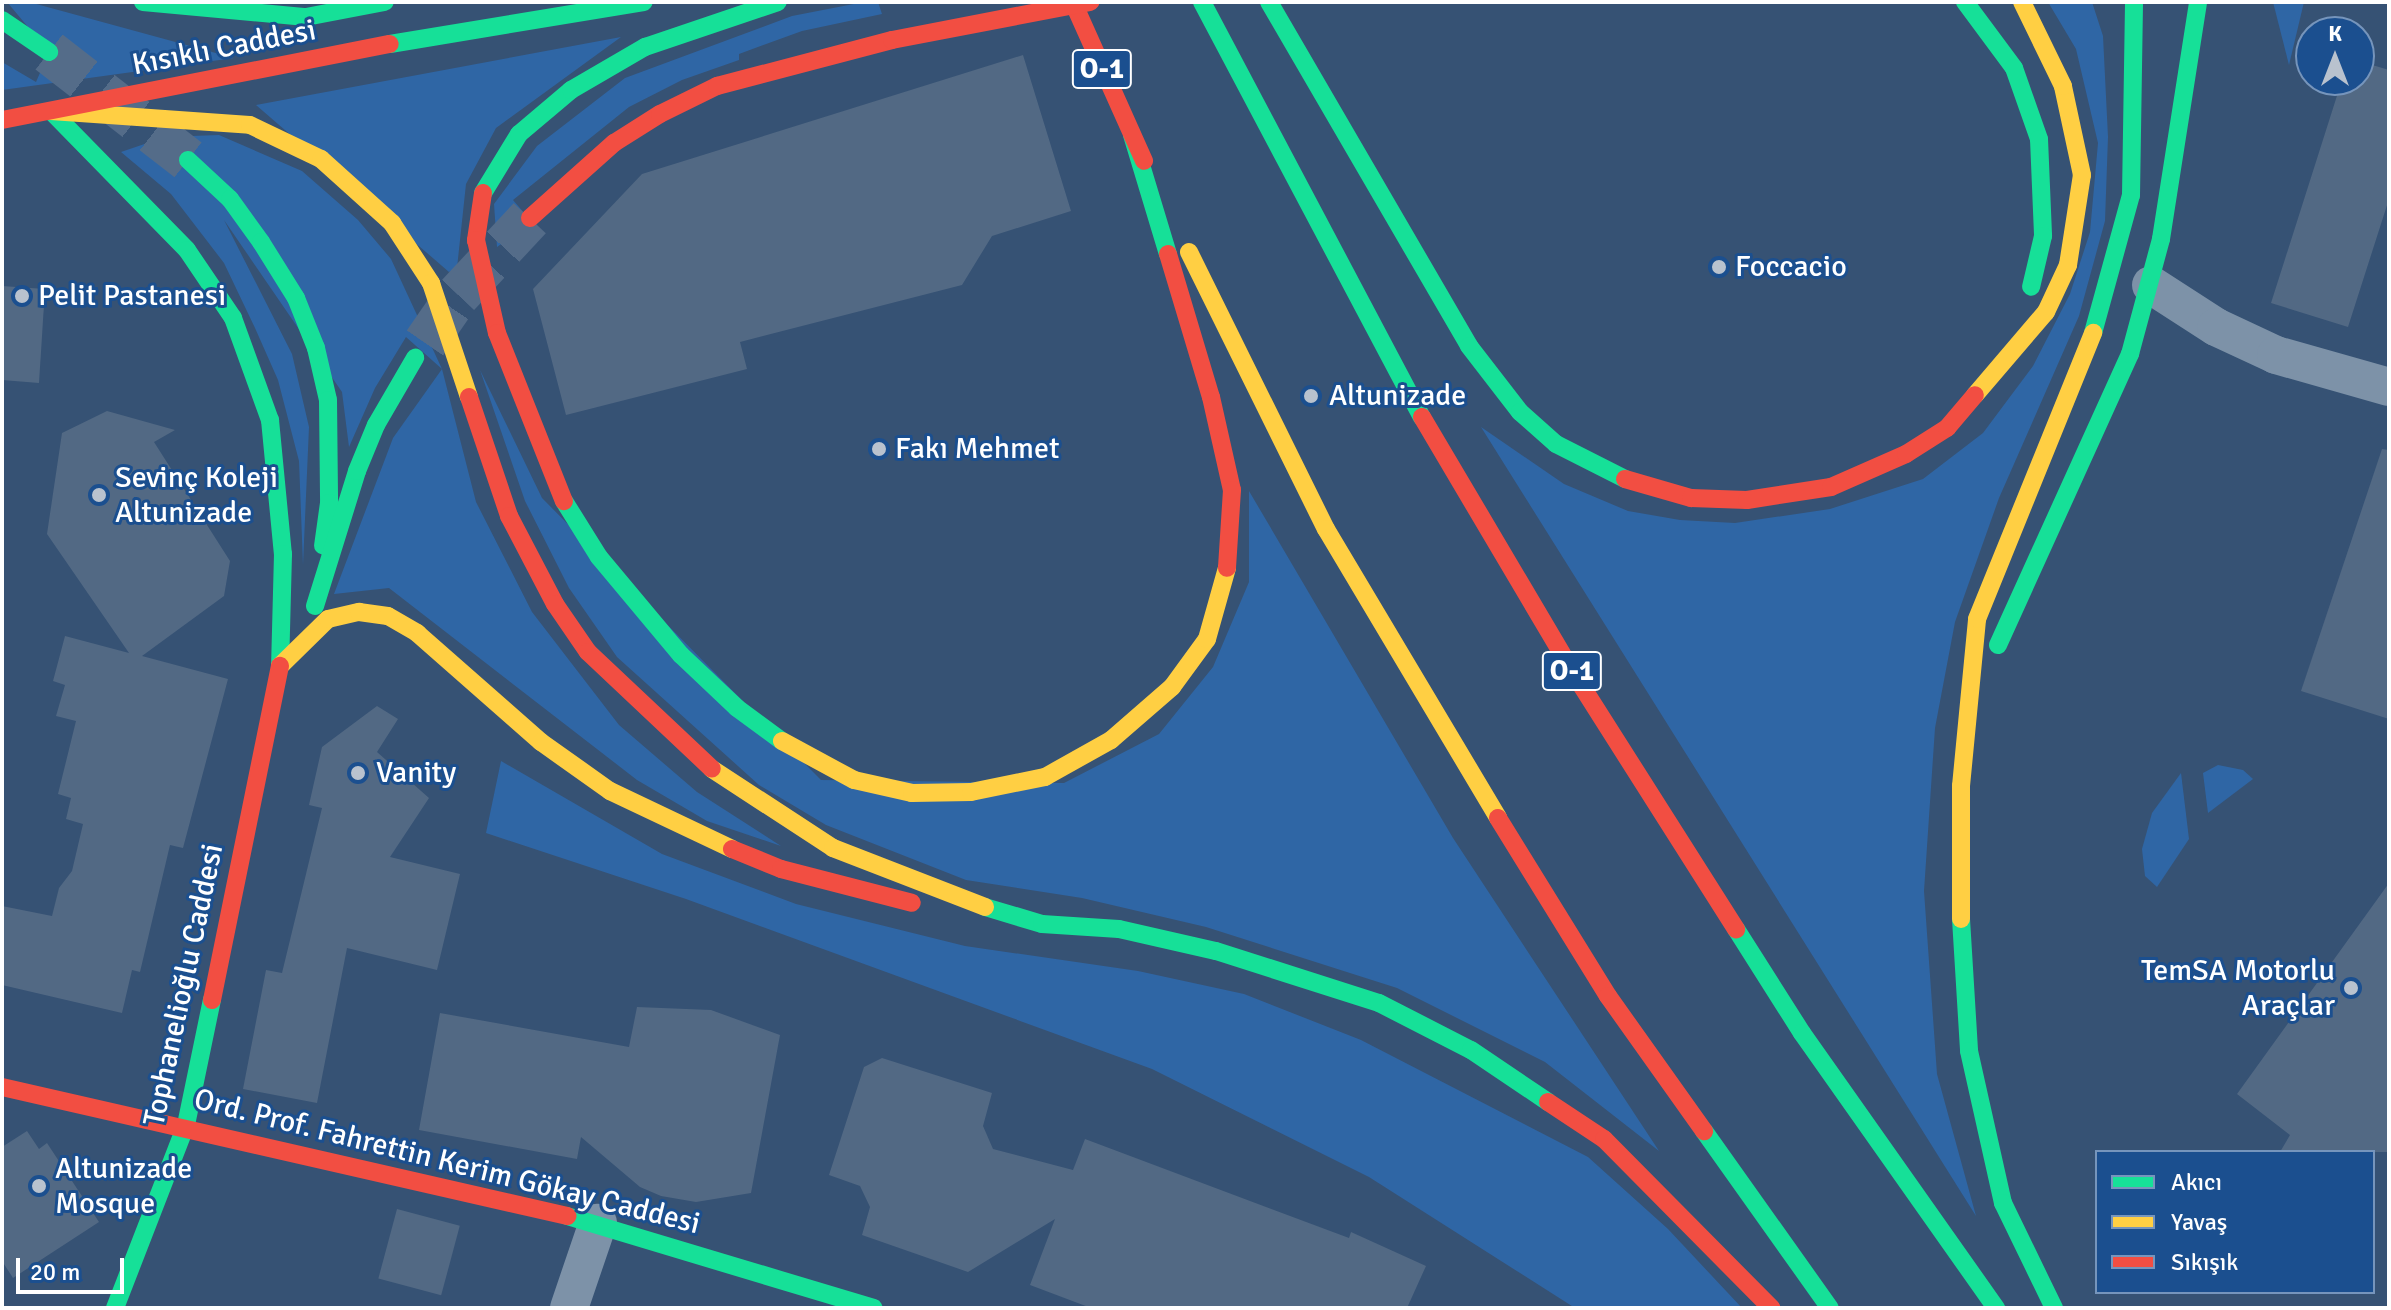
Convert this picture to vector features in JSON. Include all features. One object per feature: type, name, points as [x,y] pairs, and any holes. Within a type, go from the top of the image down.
[{"type":"main road","name":"Kısıklı Caddesi","points":[[143,2],[310,9],[340,2]]},
{"type":"main road","points":[[310,9],[385,2]]},
{"type":"main road","name":"Kısıklı Caddesi","points":[[51,111],[351,51],[644,2]]},
{"type":"main road","points":[[778,2],[645,47],[571,90],[519,134],[484,186],[476,240],[497,333],[526,412],[555,486],[599,557],[681,655],[737,708],[802,755],[854,780],[927,793],[971,792],[1045,777],[1111,740],[1172,687],[1207,639],[1226,577],[1232,490],[1211,397],[1132,135]]},
{"type":"main road","name":"O-1","points":[[1073,2],[1132,135],[1326,529],[1490,806],[1608,996],[1830,1308]]},
{"type":"main road","points":[[530,218],[603,152],[660,114],[717,86],[892,40],[1090,2]]},
{"type":"main road","name":"O-1","points":[[1202,2],[1399,378],[1569,666],[1802,1033],[1996,1308]]},
{"type":"main road","points":[[1269,2],[1491,381],[1556,444],[1641,487],[1691,498],[1747,500],[1831,487],[1906,454],[1947,428],[2046,312],[2068,265],[2082,175],[2063,86],[2022,2]]},
{"type":"main road","points":[[1965,2],[2014,68],[2039,139],[2043,236],[2014,351]]},
{"type":"main road","points":[[2115,2],[2131,98]]},
{"type":"main road","points":[[2054,1308],[2003,1203],[1969,1051],[1961,967],[1961,786],[1977,619],[2097,322],[2131,195],[2134,2]]},
{"type":"main road","points":[[1961,786],[2008,619],[2101,421],[2151,285],[2198,2]]},
{"type":"main road","points":[[2,20],[49,52]]},
{"type":"main road","points":[[2,120],[51,111],[250,125],[321,159],[357,187],[392,223],[431,283],[509,516],[555,604],[588,652],[682,745],[777,817],[897,876],[1042,924]]},
{"type":"main road","points":[[51,111],[187,250],[233,318],[270,420],[283,554],[280,666]]},
{"type":"main road","points":[[188,160],[230,199],[261,242],[296,298],[316,348],[328,400],[330,453],[329,503],[315,606]]},
{"type":"main road","points":[[280,666],[315,606],[357,471],[376,425],[415,358]]},
{"type":"main road","points":[[280,666],[328,619],[359,612],[388,616],[417,633],[541,742],[610,791],[694,834],[858,892],[1042,924],[1119,929],[1290,971],[1379,1003],[1471,1050],[1604,1139],[1771,1308]]},
{"type":"main road","name":"Tophanelioğlu Caddesi","points":[[115,1308],[186,1125],[280,666]]},
{"type":"main road","name":"Ord. Prof. Fahrettin Kerim Gökay Caddesi","points":[[2,1087],[186,1125],[598,1223],[874,1308]]},
{"type":"street","points":[[2151,285],[2216,327],[2276,355],[2389,387]]},
{"type":"street","points":[[569,1308],[598,1223]]},
{"type":"shaded area","points":[[7,2],[29,2],[234,58],[2,90],[2,62],[36,82],[49,52]]},
{"type":"shaded area","points":[[878,2],[882,14],[802,31],[739,54],[739,60],[682,80],[629,107],[513,200],[525,214],[511,237],[497,247],[494,204],[537,146],[625,78],[792,16]]},
{"type":"shaded area","points":[[2048,2],[2092,2],[2103,36],[2108,137],[2105,221],[2079,316],[1999,498],[1955,622],[1935,728],[1924,891],[1937,1074],[1976,1216],[1481,427],[1564,484],[1628,511],[1680,520],[1735,523],[1830,509],[1923,479],[1983,433],[2033,366],[2070,294],[2090,232],[2098,143],[2076,49]]},
{"type":"shaded area","points":[[2273,2],[2304,2],[2301,16],[2295,16],[2295,40],[2289,65]]},
{"type":"shaded area","points":[[621,37],[496,128],[466,184],[457,268],[449,272],[256,105]]},
{"type":"shaded area","points":[[219,135],[302,171],[358,220],[391,259],[442,369],[406,337],[375,388],[349,447],[342,392],[224,220],[292,354],[309,427],[303,565],[299,461],[278,380],[224,263],[171,194],[121,152],[165,137]]},
{"type":"shaded area","points":[[442,369],[476,502],[532,612],[619,725],[697,792],[781,846],[707,821],[637,780],[389,588],[334,594],[393,438]]},
{"type":"shaded area","points":[[480,370],[542,498],[821,780],[1064,783],[1159,734],[1213,667],[1249,582],[1249,491],[1453,838],[1659,1151],[1545,1062],[1397,988],[1206,927],[1082,898],[966,880],[826,825],[759,785],[617,657],[569,588],[525,501]]},
{"type":"shaded area","points":[[501,761],[662,854],[796,904],[965,946],[1138,971],[1244,994],[1361,1040],[1588,1157],[1668,1229],[1742,1308],[1575,1308],[1369,1177],[1152,1069],[686,899],[486,833]]},
{"type":"shaded area","points":[[2218,765],[2243,770],[2253,779],[2208,813],[2203,773]]},
{"type":"shaded area","points":[[2181,773],[2189,839],[2157,887],[2145,876],[2142,849],[2152,813]]},
{"type":"building","points":[[1023,55],[1071,211],[992,236],[962,285],[740,342],[747,369],[566,415],[533,289],[642,174]]},
{"type":"building","points":[[2375,66],[2389,70],[2389,199],[2348,327],[2271,303],[2337,96],[2375,96]]},
{"type":"building","points":[[2,286],[45,289],[39,383],[2,380]]},
{"type":"building","points":[[107,411],[175,430],[154,442],[230,561],[224,596],[142,656],[228,679],[183,848],[170,845],[140,972],[132,970],[122,1013],[2,985],[2,906],[52,916],[59,888],[72,871],[83,824],[66,819],[71,798],[58,794],[76,721],[56,716],[65,685],[53,681],[65,636],[129,653],[47,534],[62,433]]},
{"type":"building","points":[[2382,449],[2389,450],[2389,719],[2301,691]]},
{"type":"building","points":[[377,706],[398,719],[377,752],[429,798],[390,857],[460,874],[437,970],[347,948],[317,1103],[243,1089],[266,970],[282,973],[322,808],[309,805],[322,747]]},
{"type":"building","name":"TemSA Motorlu Araçlar","points":[[2389,883],[2389,1152],[2281,1150],[2290,1135],[2237,1094]]},
{"type":"building","points":[[637,1007],[711,1010],[780,1035],[751,1193],[696,1202],[661,1196],[640,1187],[581,1137],[577,1159],[419,1130],[440,1013],[629,1047]]},
{"type":"building","points":[[882,1058],[992,1093],[983,1126],[993,1149],[1073,1170],[1085,1139],[1349,1238],[1351,1232],[1426,1266],[1407,1308],[1091,1308],[1030,1285],[1055,1219],[968,1272],[862,1235],[870,1207],[860,1186],[829,1175],[864,1067]]},
{"type":"building","name":"Altunizade Mosque","points":[[27,1131],[39,1149],[47,1143],[99,1222],[13,1278],[2,1261],[2,1147]]},
{"type":"building","points":[[397,1209],[460,1226],[441,1295],[378,1279]]},
{"type":"tunnel","points":[[49,52],[188,160]]},
{"type":"tunnel","points":[[425,343],[458,295],[530,218]]},
{"type":"traffic: fast","points":[[143,2],[306,17]]},
{"type":"traffic: fast","points":[[306,17],[385,2]]},
{"type":"traffic: fast","points":[[390,44],[644,2]]},
{"type":"traffic: fast","points":[[483,193],[519,134],[571,90],[645,47],[778,2]]},
{"type":"traffic: fast","points":[[1202,2],[1422,417]]},
{"type":"traffic: fast","points":[[1269,2],[1469,346],[1520,412],[1556,444],[1625,479]]},
{"type":"traffic: fast","points":[[1965,2],[2014,68],[2039,139],[2043,236],[2031,287]]},
{"type":"traffic: fast","points":[[2093,333],[2131,195],[2134,2]]},
{"type":"traffic: fast","points":[[1998,645],[2130,354],[2161,239],[2198,2]]},
{"type":"traffic: fast","points":[[2,20],[49,52]]},
{"type":"traffic: fast","points":[[51,111],[187,250],[233,318],[270,420],[283,554],[280,666]]},
{"type":"traffic: fast","points":[[1132,135],[1168,254]]},
{"type":"traffic: fast","points":[[188,160],[230,199],[261,242],[296,298],[316,348],[328,400],[329,503],[323,546]]},
{"type":"traffic: fast","points":[[315,606],[357,471],[376,425],[415,358]]},
{"type":"traffic: fast","points":[[564,501],[599,557],[681,655],[737,708],[782,741]]},
{"type":"traffic: fast","points":[[985,907],[1042,924],[1119,929],[1216,951],[1379,1003],[1471,1050],[1548,1102]]},
{"type":"traffic: fast","points":[[1961,919],[1969,1051],[2003,1203],[2054,1308]]},
{"type":"traffic: fast","points":[[1736,929],[1802,1033],[1996,1308]]},
{"type":"traffic: fast","points":[[115,1308],[186,1125],[212,1000]]},
{"type":"traffic: fast","points":[[1704,1131],[1830,1308]]},
{"type":"traffic: fast","points":[[567,1216],[874,1308]]},
{"type":"traffic: slow","points":[[1975,395],[2046,312],[2068,265],[2082,175],[2063,86],[2022,2]]},
{"type":"traffic: slow","points":[[51,111],[250,125],[321,159],[392,223],[431,283],[469,397]]},
{"type":"traffic: slow","points":[[1189,252],[1326,529],[1498,818]]},
{"type":"traffic: slow","points":[[1961,919],[1961,786],[1977,619],[2093,333]]},
{"type":"traffic: slow","points":[[782,741],[854,780],[912,793],[971,792],[1045,777],[1111,740],[1172,687],[1207,639],[1227,568]]},
{"type":"traffic: slow","points":[[280,666],[328,619],[359,612],[388,616],[417,633],[541,742],[610,791],[732,849]]},
{"type":"traffic: slow","points":[[712,769],[833,848],[985,907]]},
{"type":"traffic: jam","points":[[1073,2],[1144,161]]},
{"type":"traffic: jam","points":[[892,40],[1090,2]]},
{"type":"traffic: jam","points":[[530,218],[614,143],[660,114],[717,86],[892,40]]},
{"type":"traffic: jam","points":[[2,120],[390,44]]},
{"type":"traffic: jam","points":[[483,193],[476,240],[497,333],[564,501]]},
{"type":"traffic: jam","points":[[1168,254],[1211,397],[1232,490],[1227,568]]},
{"type":"traffic: jam","points":[[1625,479],[1691,498],[1747,500],[1831,487],[1906,454],[1947,428],[1975,395]]},
{"type":"traffic: jam","points":[[469,397],[509,516],[555,604],[588,652],[712,769]]},
{"type":"traffic: jam","points":[[1422,417],[1569,666],[1736,929]]},
{"type":"traffic: jam","points":[[212,1000],[280,666]]},
{"type":"traffic: jam","points":[[1498,818],[1608,996],[1704,1131]]},
{"type":"traffic: jam","points":[[732,849],[781,869],[912,903]]},
{"type":"traffic: jam","points":[[2,1087],[567,1216]]},
{"type":"traffic: jam","points":[[1548,1102],[1604,1139],[1771,1308]]},
{"type":"place","name":"Foccacio","points":[[1719,267]]},
{"type":"place","name":"Pelit Pastanesi","points":[[22,296]]},
{"type":"place","name":"Altunizade","points":[[1311,396]]},
{"type":"place","name":"Fakı Mehmet","points":[[879,449]]},
{"type":"place","name":"Sevinç Koleji Altunizade","points":[[99,495]]},
{"type":"place","name":"Vanity","points":[[358,773]]},
{"type":"place","name":"TemSA Motorlu Araçlar","points":[[2351,988]]},
{"type":"place","name":"Altunizade Mosque","points":[[39,1186]]}]
